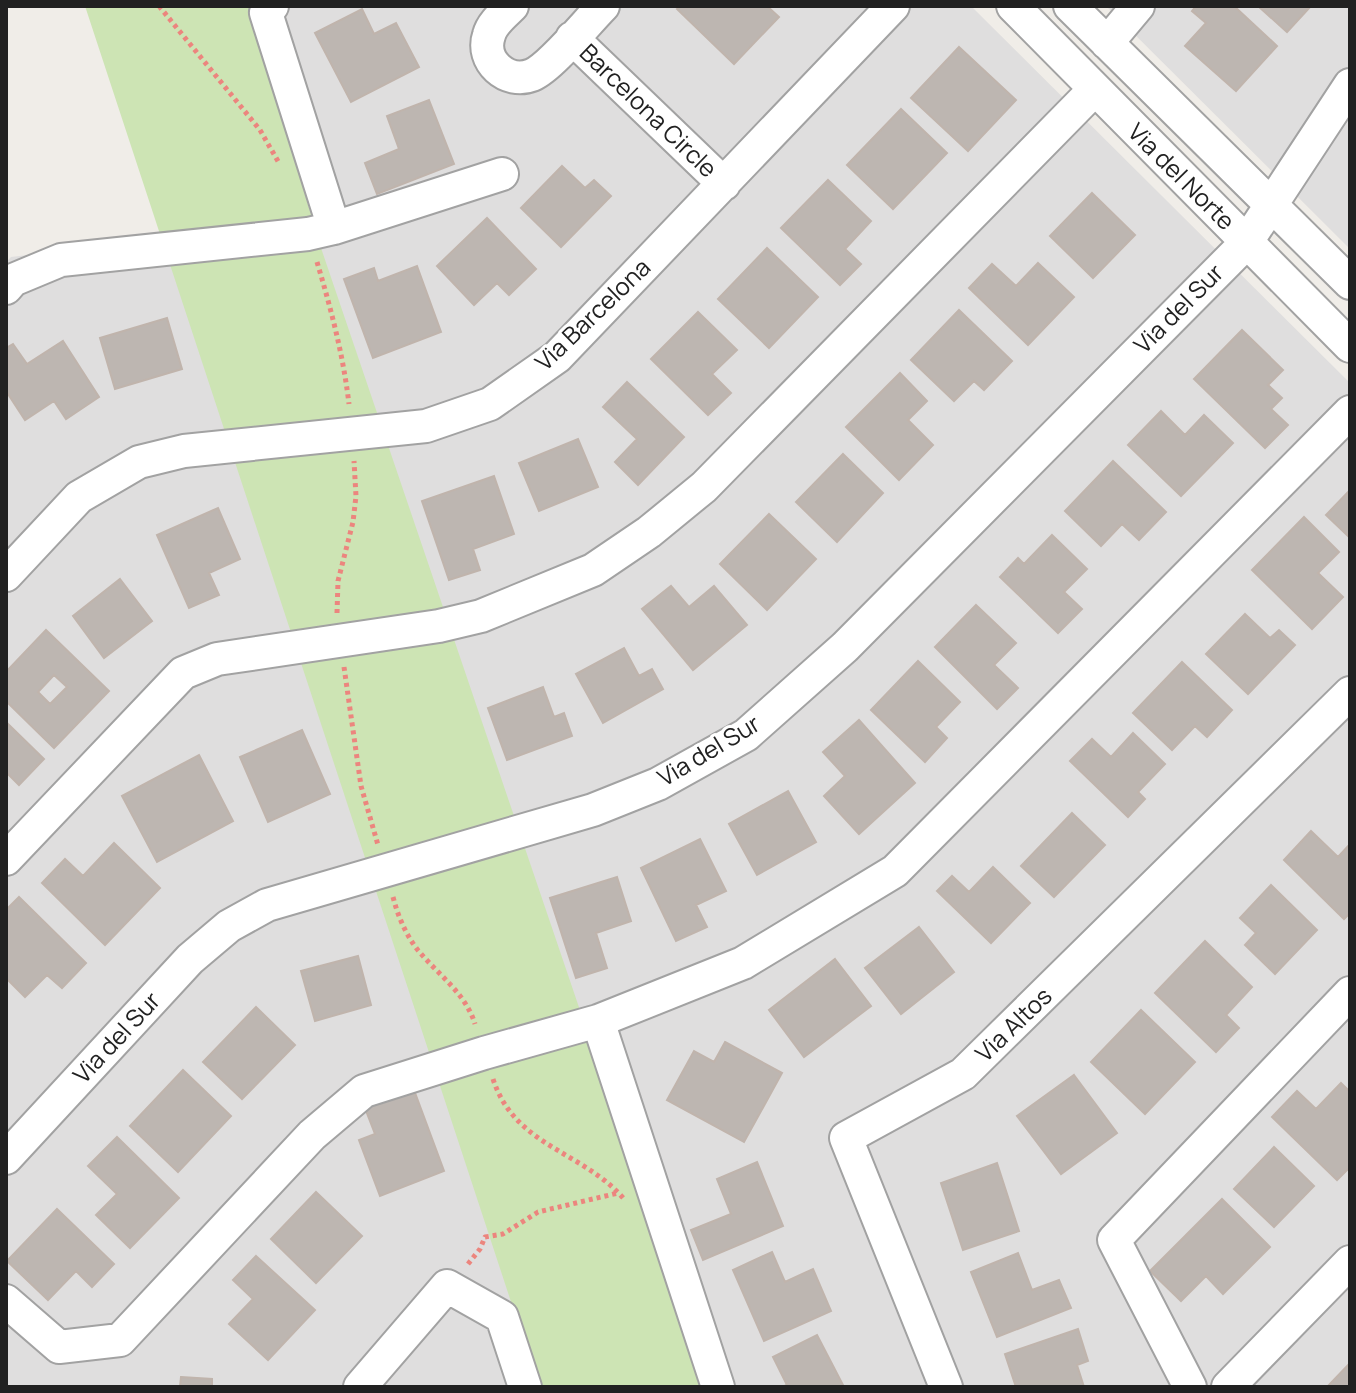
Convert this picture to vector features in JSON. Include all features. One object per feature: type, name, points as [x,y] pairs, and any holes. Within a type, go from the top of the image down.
[{"type":"street","points":[[272,6],[266,13],[321,231]]},
{"type":"street","name":"Barcelona Circle","points":[[512,6],[489,33],[488,55],[501,72],[521,78],[541,70],[603,6]]},
{"type":"street","name":"Via Barcelona","points":[[6,575],[79,497],[139,462],[184,451],[426,426],[490,404],[557,357],[893,6]]},
{"type":"street","name":"Via del Norte","points":[[1013,6],[1350,346]]},
{"type":"street","name":"Via del Norte","points":[[1070,6],[1350,283]]},
{"type":"street","points":[[1107,43],[1138,6]]},
{"type":"street","name":"Barcelona Circle","points":[[572,38],[724,184]]},
{"type":"street","name":"Via del Sur","points":[[6,1158],[190,959],[229,926],[267,905],[593,810],[658,784],[746,735],[845,647],[1246,243],[1350,85]]},
{"type":"street","points":[[6,859],[183,673],[217,659],[439,626],[481,616],[593,570],[649,532],[715,477],[1095,89]]},
{"type":"street","points":[[6,288],[13,280],[61,260],[321,231],[502,174]]},
{"type":"street","points":[[6,1301],[59,1347],[120,1340],[312,1135],[364,1091],[598,1021],[743,963],[895,871],[1350,412]]},
{"type":"street","name":"Via Altos","points":[[946,1387],[846,1138],[963,1074],[1350,693]]},
{"type":"street","points":[[1190,1387],[1114,1240],[1350,993]]},
{"type":"street","points":[[598,1021],[718,1387]]},
{"type":"street","points":[[1228,1387],[1350,1262]]},
{"type":"street","points":[[360,1387],[447,1286],[502,1317],[525,1387]]},
{"type":"path","points":[[159,6],[260,130],[281,166]]},
{"type":"path","points":[[321,231],[349,403]]},
{"type":"path","points":[[394,902],[403,928],[418,950],[460,995],[472,1013],[498,1093],[511,1114],[529,1133],[597,1175],[628,1204]]},
{"type":"path","points":[[447,1286],[480,1249],[485,1237],[503,1234],[538,1212],[619,1193]]},
{"type":"shaded area","points":[[249,6],[971,6],[1350,383],[1350,1387],[6,1387],[6,262],[11,257],[312,221]]},
{"type":"shaded area","points":[[1106,6],[1350,6],[1350,249]]},
{"type":"green space","points":[[85,6],[249,6],[320,245],[708,1387],[539,1387]]},
{"type":"building","points":[[680,6],[767,6],[779,17],[734,64],[677,9]]},
{"type":"building","points":[[1196,6],[1234,6],[1277,46],[1236,91],[1185,46],[1206,23],[1192,11]]},
{"type":"building","points":[[1258,6],[1311,6],[1287,32]]},
{"type":"building","points":[[362,9],[374,34],[396,23],[419,67],[351,102],[315,33]]},
{"type":"building","points":[[959,47],[1016,100],[968,151],[911,98]]},
{"type":"building","points":[[429,100],[454,164],[377,194],[365,163],[399,149],[387,116]]},
{"type":"building","points":[[901,109],[947,153],[893,209],[847,165]]},
{"type":"building","points":[[562,166],[585,188],[594,180],[611,196],[561,247],[521,208]]},
{"type":"building","points":[[828,180],[871,221],[845,249],[861,264],[840,285],[781,228]]},
{"type":"building","points":[[1092,193],[1135,235],[1093,278],[1050,236]]},
{"type":"building","points":[[487,218],[536,269],[509,295],[497,283],[474,305],[437,266]]},
{"type":"building","points":[[767,248],[818,297],[769,348],[718,299]]},
{"type":"building","points":[[1038,263],[1074,297],[1028,345],[969,288],[992,264],[1016,286]]},
{"type":"building","points":[[417,266],[441,332],[373,358],[344,279],[374,268],[378,281]]},
{"type":"building","points":[[959,310],[1012,361],[984,390],[974,381],[954,401],[911,360]]},
{"type":"building","points":[[698,312],[737,350],[712,374],[731,393],[708,415],[651,359]]},
{"type":"building","points":[[167,318],[182,369],[115,389],[100,338]]},
{"type":"building","points":[[1242,330],[1283,370],[1268,385],[1282,398],[1271,409],[1288,425],[1265,448],[1194,379]]},
{"type":"building","points":[[63,341],[99,397],[66,419],[54,401],[25,420],[6,391],[6,348],[13,344],[27,364]]},
{"type":"building","points":[[900,373],[927,401],[908,420],[933,445],[899,480],[846,427]]},
{"type":"building","points":[[627,382],[684,437],[638,485],[615,462],[637,439],[603,407]]},
{"type":"building","points":[[1161,411],[1185,435],[1204,415],[1233,443],[1181,496],[1128,445]]},
{"type":"building","points":[[578,439],[598,487],[539,511],[519,463]]},
{"type":"building","points":[[843,454],[883,493],[837,542],[796,502]]},
{"type":"building","points":[[1113,461],[1166,512],[1139,540],[1122,524],[1101,546],[1065,511]]},
{"type":"building","points":[[494,476],[514,534],[473,549],[480,570],[449,580],[422,501]]},
{"type":"building","points":[[1350,490],[1350,538],[1326,515]]},
{"type":"building","points":[[218,508],[240,559],[209,573],[219,595],[189,608],[157,535]]},
{"type":"building","points":[[769,514],[816,559],[767,610],[720,564]]},
{"type":"building","points":[[1304,517],[1339,552],[1318,573],[1343,597],[1312,629],[1252,570]]},
{"type":"building","points":[[1052,535],[1087,569],[1064,592],[1082,609],[1058,633],[1000,577],[1018,558],[1024,564]]},
{"type":"building","points":[[120,579],[152,621],[104,658],[73,616]]},
{"type":"building","points":[[671,586],[689,607],[714,586],[747,625],[693,670],[642,609]]},
{"type":"building","points":[[976,605],[1016,643],[994,665],[1018,688],[997,709],[935,647]]},
{"type":"building","points":[[1245,614],[1270,638],[1279,630],[1295,645],[1248,694],[1206,654]]},
{"type":"building","points":[[46,630],[109,691],[54,748],[6,701],[6,672]],"holes":[[[54,675],[67,687],[50,704],[38,692]]]},
{"type":"building","points":[[624,648],[639,676],[652,669],[663,689],[603,723],[576,674]]},
{"type":"building","points":[[918,661],[960,702],[936,727],[947,738],[925,762],[871,710]]},
{"type":"building","points":[[1182,662],[1232,710],[1207,737],[1195,726],[1172,750],[1133,713]]},
{"type":"building","points":[[543,687],[554,717],[564,713],[572,736],[507,760],[488,708]]},
{"type":"building","points":[[859,720],[915,783],[859,834],[824,796],[845,776],[823,752]]},
{"type":"building","points":[[6,722],[44,759],[19,785],[6,772]]},
{"type":"building","points":[[302,730],[330,794],[268,822],[240,757]]},
{"type":"building","points":[[1133,733],[1165,764],[1138,792],[1145,799],[1128,817],[1070,761],[1092,739],[1111,757]]},
{"type":"building","points":[[199,755],[233,821],[157,862],[122,796]]},
{"type":"building","points":[[788,791],[816,842],[757,875],[729,824]]},
{"type":"building","points":[[1072,813],[1105,845],[1054,897],[1021,866]]},
{"type":"building","points":[[1311,831],[1338,857],[1350,844],[1350,913],[1344,919],[1284,860]]},
{"type":"building","points":[[700,839],[726,891],[696,905],[707,927],[676,941],[641,868]]},
{"type":"building","points":[[114,843],[160,888],[105,945],[42,883],[65,859],[83,876]]},
{"type":"building","points":[[993,867],[1030,903],[991,943],[937,891],[952,876],[969,892]]},
{"type":"building","points":[[617,877],[631,921],[596,933],[607,968],[576,978],[550,898]]},
{"type":"building","points":[[1271,885],[1317,930],[1275,974],[1245,945],[1256,933],[1240,918]]},
{"type":"building","points":[[19,897],[86,963],[62,988],[47,975],[25,997],[6,978],[6,910]]},
{"type":"building","points":[[919,927],[954,972],[901,1014],[865,968]]},
{"type":"building","points":[[1205,941],[1252,987],[1226,1015],[1239,1028],[1216,1052],[1155,993]]},
{"type":"building","points":[[358,956],[371,1005],[315,1021],[301,971]]},
{"type":"building","points":[[835,959],[871,1006],[804,1057],[769,1010]]},
{"type":"building","points":[[256,1007],[295,1045],[242,1099],[203,1062]]},
{"type":"building","points":[[1141,1010],[1195,1062],[1145,1114],[1091,1062]]},
{"type":"building","points":[[725,1042],[782,1073],[744,1142],[667,1100],[694,1051],[714,1062]]},
{"type":"building","points":[[183,1070],[231,1116],[178,1172],[130,1126]]},
{"type":"building","points":[[1074,1075],[1117,1133],[1061,1174],[1017,1116]]},
{"type":"building","points":[[1341,1083],[1350,1092],[1350,1167],[1337,1180],[1272,1117],[1297,1091],[1316,1109]]},
{"type":"building","points":[[414,1090],[444,1171],[380,1196],[359,1140],[375,1134],[365,1108]]},
{"type":"building","points":[[117,1137],[179,1198],[130,1248],[96,1215],[117,1194],[88,1166]]},
{"type":"building","points":[[1274,1147],[1314,1186],[1274,1227],[1234,1189]]},
{"type":"building","points":[[757,1162],[783,1226],[703,1260],[691,1230],[731,1214],[717,1179]]},
{"type":"building","points":[[997,1163],[1019,1231],[963,1250],[941,1183]]},
{"type":"building","points":[[316,1192],[362,1236],[316,1283],[271,1239]]},
{"type":"building","points":[[1222,1199],[1270,1247],[1223,1294],[1206,1276],[1181,1301],[1150,1271]]},
{"type":"building","points":[[57,1209],[114,1264],[92,1287],[76,1271],[48,1300],[7,1261]]},
{"type":"building","points":[[772,1252],[785,1282],[813,1269],[831,1311],[764,1341],[733,1270]]},
{"type":"building","points":[[1018,1253],[1032,1290],[1059,1280],[1071,1308],[997,1337],[971,1272]]},
{"type":"building","points":[[256,1256],[315,1310],[268,1360],[229,1324],[253,1299],[233,1280]]},
{"type":"building","points":[[1078,1329],[1088,1361],[1077,1365],[1084,1387],[1016,1387],[1005,1354]]},
{"type":"building","points":[[817,1335],[844,1387],[782,1387],[787,1385],[773,1357]]},
{"type":"building","points":[[1350,1363],[1350,1387],[1327,1387]]},
{"type":"building","points":[[181,1377],[212,1379],[212,1387],[180,1387]]}]
